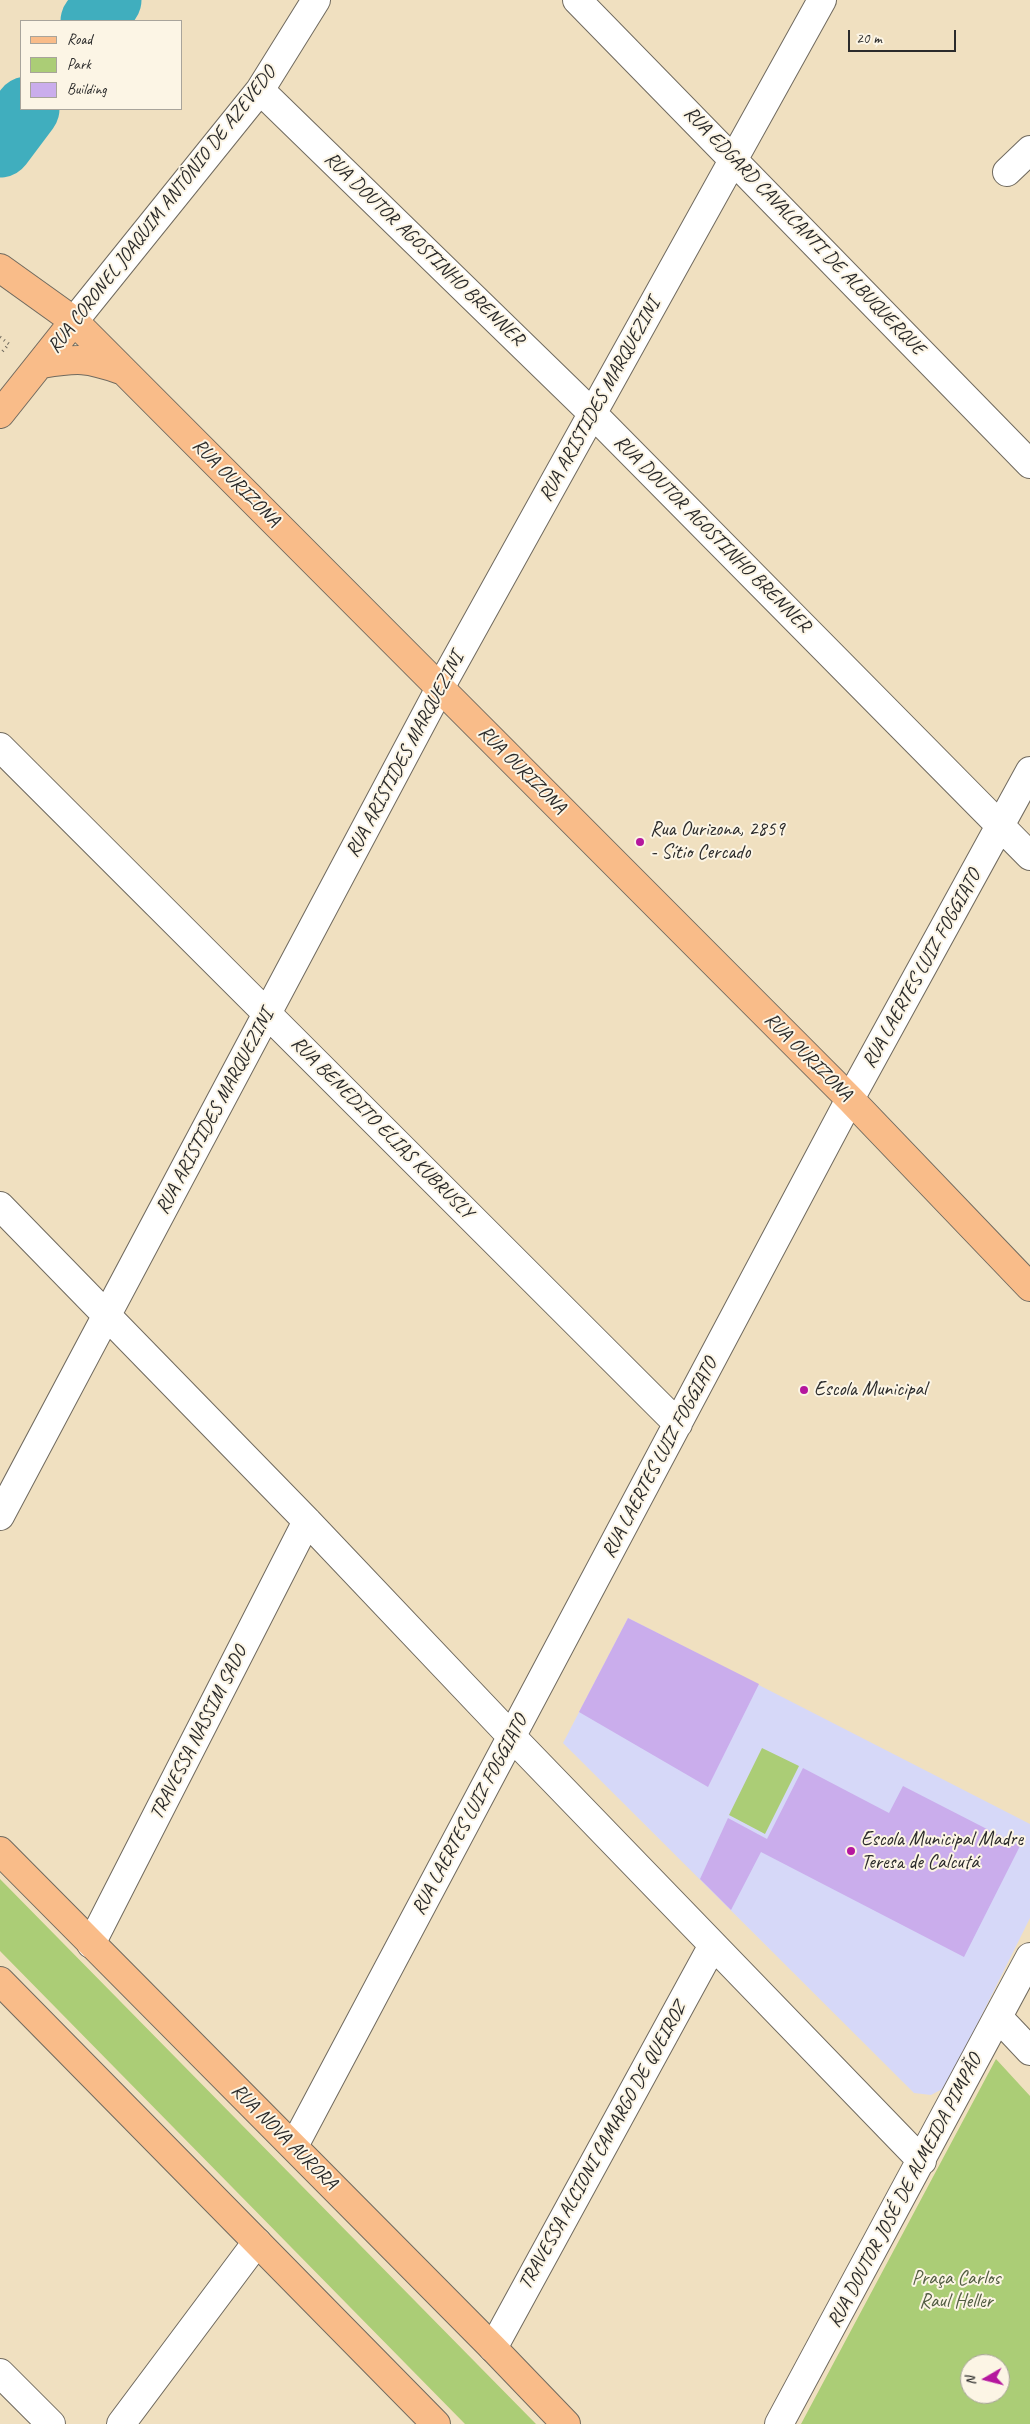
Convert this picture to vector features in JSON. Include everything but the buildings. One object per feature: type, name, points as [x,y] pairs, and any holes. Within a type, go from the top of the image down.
[{"type":"main road","name":"RUA OURIZONA","points":[[0,268],[74,321],[850,1099],[1030,1287]]},
{"type":"main road","name":"RUA CORONEL JOAQUIM ANTÔNIO DE AZEVEDO","points":[[0,414],[42,364],[74,321]]},
{"type":"main road","points":[[42,364],[71,359],[91,359],[122,370]]},
{"type":"main road","name":"RUA NOVA AURORA","points":[[0,1851],[493,2348],[545,2414],[566,2424]]},
{"type":"main road","points":[[0,1981],[436,2424]]},
{"type":"street","name":"RUA CORONEL JOAQUIM ANTÔNIO DE AZEVEDO","points":[[74,321],[260,90],[316,0]]},
{"type":"street","name":"RUA EDGARD CAVALCANTI DE ALBUQUERQUE","points":[[576,0],[734,159],[1030,464]]},
{"type":"street","name":"RUA ARISTIDES MARQUEZINI","points":[[0,1516],[440,688],[822,0]]},
{"type":"street","name":"RUA DOUTOR AGOSTINHO BRENNER","points":[[260,90],[593,414],[1030,856]]},
{"type":"street","points":[[1007,172],[1030,150]]},
{"type":"street","name":"RUA BENEDITO ELIAS KUBRUSLY","points":[[0,747],[678,1424]]},
{"type":"street","name":"RUA LAERTES LUIZ FOGGIATO","points":[[294,2146],[850,1099],[1030,771]]},
{"type":"street","points":[[0,1206],[307,1521],[512,1737],[922,2161]]},
{"type":"street","name":"TRAVESSA NASSIM SADO","points":[[91,1944],[307,1521]]},
{"type":"street","name":"TRAVESSA ALCIONI CAMARGO DE QUEIROZ","points":[[493,2348],[713,1945]]},
{"type":"street","name":"RUA DOUTOR JOSÉ DE ALMEIDA PIMPÃO","points":[[779,2424],[1030,1957]]},
{"type":"street","points":[[998,2017],[1030,2051]]},
{"type":"street","points":[[121,2424],[258,2242]]},
{"type":"street","points":[[0,2373],[51,2424]]},
{"type":"path","points":[[0,337],[9,344],[0,354]]},
{"type":"shaded area","name":"Escola Municipal Madre Teresa de Calcutá","points":[[628,1618],[1030,1824],[1030,1918],[946,2087],[931,2095],[914,2093],[563,1743]]},
{"type":"green space","points":[[762,1748],[799,1766],[765,1834],[729,1815]]},
{"type":"green space","points":[[0,1879],[536,2424],[465,2424],[0,1951]]},
{"type":"green space","name":"Praça Carlos Raul Heller","points":[[996,2059],[1030,2096],[1030,2424],[801,2424]]},
{"type":"waterway","points":[[94,20],[109,0]]},
{"type":"waterway","points":[[0,145],[26,110]]},
{"type":"place","name":"Rua Ourizona, 2859 - Sítio Cercado","points":[[640,842]]},
{"type":"place","name":"Escola Municipal","points":[[804,1390]]},
{"type":"place","name":"Escola Municipal Madre Teresa de Calcutá","points":[[851,1851]]}]
